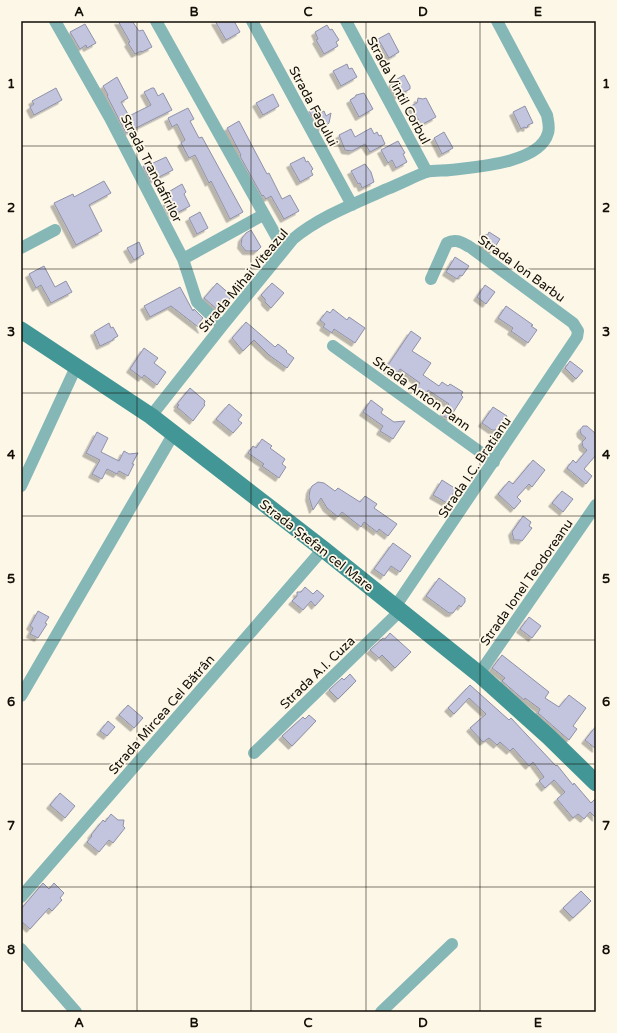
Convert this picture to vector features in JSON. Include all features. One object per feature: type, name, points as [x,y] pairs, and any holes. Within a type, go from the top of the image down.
[{"type":"street","name":"Strada Trandafirilor","points":[[55,21],[110,118],[183,259],[197,302],[222,326]]},
{"type":"street","points":[[156,21],[263,215],[284,250]]},
{"type":"street","name":"Strada Fagului","points":[[252,21],[352,205]]},
{"type":"street","name":"Strada Vintil Corbul","points":[[346,21],[427,172]]},
{"type":"street","name":"Strada Mihai Viteazul","points":[[151,416],[293,238],[304,230],[352,205],[427,172],[469,168],[513,160],[526,155],[540,145],[548,134],[549,126],[547,115],[498,21]]},
{"type":"street","points":[[183,259],[263,215]]},
{"type":"street","points":[[21,248],[55,230]]},
{"type":"street","name":"Strada Ion Barbu","points":[[431,279],[447,243],[452,240],[458,240],[470,247],[573,323],[578,331],[578,337],[575,342]]},
{"type":"street","name":"Strada Ștefan cel Mare","points":[[21,330],[151,416],[323,549],[479,674],[549,737],[596,783]]},
{"type":"street","name":"Strada I.C. Bratianu","points":[[398,609],[494,462],[575,342]]},
{"type":"street","name":"Strada Anton Pann","points":[[333,346],[494,462]]},
{"type":"street","points":[[21,486],[76,367]]},
{"type":"street","points":[[21,696],[174,433]]},
{"type":"street","name":"Strada Ionel Teodoreanu","points":[[479,674],[596,506]]},
{"type":"street","name":"Strada Mircea Cel Bătrân","points":[[21,897],[323,549]]},
{"type":"street","name":"Strada A.I. Cuza","points":[[254,753],[398,609]]},
{"type":"street","points":[[381,1012],[452,944]]},
{"type":"street","points":[[21,949],[76,1012]]},
{"type":"building","points":[[118,21],[132,21],[139,31],[143,30],[152,47],[135,54]]},
{"type":"building","points":[[215,21],[234,21],[240,32],[226,40]]},
{"type":"building","points":[[85,24],[96,43],[87,48],[86,45],[80,49],[70,32]]},
{"type":"building","points":[[327,25],[330,30],[332,29],[339,40],[336,42],[338,46],[324,54],[316,40],[318,39],[315,32]]},
{"type":"building","points":[[389,33],[399,52],[389,58],[378,39]]},
{"type":"building","points":[[347,64],[349,69],[352,68],[357,77],[341,86],[333,71]]},
{"type":"building","points":[[404,75],[410,89],[397,96],[392,84]]},
{"type":"building","points":[[117,77],[128,98],[121,102],[129,116],[151,105],[144,92],[152,88],[154,88],[158,96],[163,93],[172,110],[126,133],[103,86]]},
{"type":"building","points":[[56,88],[62,100],[34,115],[30,107],[34,104],[32,101]]},
{"type":"building","points":[[364,93],[373,109],[359,117],[350,100],[356,95]]},
{"type":"building","points":[[273,94],[279,106],[263,115],[256,103]]},
{"type":"building","points":[[418,98],[426,98],[436,117],[421,125],[411,106],[417,103]]},
{"type":"building","points":[[525,106],[533,123],[528,125],[527,128],[524,127],[521,129],[513,112]]},
{"type":"building","points":[[188,108],[194,119],[190,121],[199,138],[202,137],[243,212],[230,219],[211,181],[209,183],[195,155],[189,158],[181,143],[185,140],[177,124],[172,127],[168,118]]},
{"type":"building","points":[[314,108],[316,112],[319,111],[320,113],[324,111],[326,116],[331,113],[329,123],[319,129],[309,111]]},
{"type":"building","points":[[239,121],[282,199],[290,195],[299,211],[284,219],[271,196],[266,199],[263,195],[262,196],[241,158],[241,155],[227,128]]},
{"type":"building","points":[[371,128],[374,134],[377,132],[379,136],[381,135],[385,144],[370,152],[365,144],[352,151],[345,150],[339,135],[351,129],[355,137]]},
{"type":"building","points":[[444,132],[453,148],[442,154],[434,138]]},
{"type":"building","points":[[398,141],[405,153],[403,154],[407,162],[396,168],[392,160],[388,163],[381,150]]},
{"type":"building","points":[[166,157],[173,170],[151,181],[143,166]]},
{"type":"building","points":[[304,157],[306,162],[308,161],[313,169],[311,171],[313,175],[300,182],[290,164]]},
{"type":"building","points":[[365,164],[371,172],[374,182],[362,188],[351,171]]},
{"type":"building","points":[[104,181],[111,193],[89,205],[102,231],[76,245],[54,203],[73,194],[74,197]]},
{"type":"building","points":[[182,184],[186,192],[184,194],[190,206],[173,215],[166,202],[169,201],[165,194]]},
{"type":"building","points":[[200,212],[208,228],[197,234],[189,218]]},
{"type":"building","points":[[251,230],[261,247],[257,251],[246,251],[241,245],[242,238]]},
{"type":"building","points":[[489,232],[500,239],[492,252],[480,244]]},
{"type":"building","points":[[139,242],[144,254],[134,260],[127,248]]},
{"type":"building","points":[[455,257],[469,266],[462,276],[460,275],[457,279],[446,272]]},
{"type":"building","points":[[44,266],[55,287],[66,281],[72,292],[51,303],[41,285],[36,288],[29,274]]},
{"type":"building","points":[[217,283],[232,296],[219,311],[204,298]]},
{"type":"building","points":[[272,283],[284,293],[271,308],[261,295]]},
{"type":"building","points":[[485,285],[495,292],[486,304],[477,297]]},
{"type":"building","points":[[180,287],[193,311],[194,309],[203,318],[199,323],[202,330],[171,306],[150,317],[144,306]]},
{"type":"building","points":[[506,306],[533,325],[531,326],[537,330],[528,343],[511,331],[513,328],[498,318]]},
{"type":"building","points":[[333,309],[347,320],[349,317],[365,328],[355,343],[334,329],[332,333],[323,327],[325,324],[320,320],[327,311],[330,313]]},
{"type":"building","points":[[246,322],[275,347],[278,344],[294,358],[287,368],[269,355],[254,340],[243,351],[232,338]]},
{"type":"building","points":[[109,323],[111,328],[113,327],[118,336],[100,346],[94,332]]},
{"type":"building","points":[[411,331],[421,338],[412,351],[431,363],[423,375],[439,386],[442,382],[448,386],[450,384],[463,392],[461,395],[463,397],[449,419],[442,415],[449,404],[428,390],[426,395],[416,388],[420,383],[400,369],[396,375],[386,368]]},
{"type":"building","points":[[144,348],[158,358],[154,363],[166,372],[157,385],[144,375],[142,378],[130,369]]},
{"type":"building","points":[[570,361],[583,371],[576,379],[565,368]]},
{"type":"building","points":[[190,388],[205,401],[205,405],[193,421],[177,407],[179,405],[177,404]]},
{"type":"building","points":[[371,400],[383,409],[381,413],[394,422],[405,421],[393,439],[380,431],[383,426],[363,412]]},
{"type":"building","points":[[229,404],[242,415],[238,420],[242,423],[233,433],[216,419]]},
{"type":"building","points":[[493,407],[507,416],[504,421],[504,426],[500,427],[498,430],[492,430],[482,423]]},
{"type":"building","points":[[583,426],[587,426],[596,434],[596,456],[584,469],[592,476],[586,484],[567,468],[573,460],[576,463],[587,450],[583,447],[582,442],[586,438],[581,434],[580,430]]},
{"type":"building","points":[[97,432],[108,438],[101,452],[119,461],[124,451],[129,454],[138,453],[128,476],[119,471],[117,474],[107,469],[102,479],[92,474],[100,460],[86,453]]},
{"type":"building","points":[[262,439],[272,446],[270,448],[285,459],[282,464],[286,467],[279,478],[262,466],[264,464],[248,453],[253,446],[256,448]]},
{"type":"building","points":[[533,460],[545,470],[532,487],[529,484],[517,497],[521,501],[514,509],[498,494],[509,481],[513,484]]},
{"type":"building","points":[[442,480],[456,489],[447,503],[433,495]]},
{"type":"building","points":[[318,482],[324,483],[335,491],[338,488],[360,502],[365,496],[377,504],[374,508],[397,524],[388,536],[379,529],[377,532],[364,522],[361,527],[342,512],[338,517],[327,508],[321,498],[313,510],[309,497],[310,490],[312,486]]},
{"type":"building","points":[[562,491],[573,499],[563,512],[552,503]]},
{"type":"building","points":[[523,516],[531,522],[529,526],[532,528],[522,541],[514,540],[512,532]]},
{"type":"building","points":[[393,543],[411,556],[400,572],[391,566],[384,576],[374,569]]},
{"type":"building","points":[[439,578],[465,598],[465,602],[461,607],[459,605],[453,613],[449,613],[426,596]]},
{"type":"building","points":[[305,587],[313,594],[317,590],[324,596],[315,606],[311,601],[303,610],[292,601],[297,596],[297,592],[301,592]]},
{"type":"building","points":[[38,611],[49,617],[45,623],[47,624],[38,638],[30,634],[33,628],[30,626]]},
{"type":"building","points":[[529,617],[541,626],[532,638],[520,629]]},
{"type":"building","points":[[390,633],[411,652],[395,668],[382,655],[379,658],[370,650],[383,638],[385,639]]},
{"type":"building","points":[[502,655],[549,692],[545,698],[559,707],[569,695],[586,708],[573,726],[577,729],[569,740],[538,713],[540,709],[525,698],[524,700],[502,681],[505,678],[492,668]]},
{"type":"building","points":[[350,674],[356,681],[338,699],[329,690],[342,678],[344,680]]},
{"type":"building","points":[[470,685],[509,720],[511,718],[556,766],[557,765],[573,785],[574,783],[591,803],[596,798],[596,818],[590,812],[584,819],[578,814],[573,818],[557,799],[565,792],[554,780],[545,788],[539,781],[544,777],[533,762],[529,766],[513,748],[510,751],[500,742],[497,745],[489,738],[483,742],[470,728],[486,714],[469,698],[454,714],[448,708]]},
{"type":"building","points":[[128,705],[143,718],[134,728],[119,715]]},
{"type":"building","points":[[309,715],[316,721],[292,746],[282,736],[303,717],[305,719]]},
{"type":"building","points":[[108,721],[115,727],[107,736],[100,731]]},
{"type":"building","points":[[596,726],[596,749],[585,740]]},
{"type":"building","points":[[60,793],[75,806],[65,818],[50,805]]},
{"type":"building","points":[[111,814],[118,820],[124,820],[123,826],[125,828],[113,843],[109,840],[99,852],[87,842],[103,820],[105,822]]},
{"type":"building","points":[[43,883],[49,889],[54,883],[64,893],[60,898],[62,900],[52,911],[49,908],[30,929],[21,921],[21,909]]},
{"type":"building","points":[[581,891],[591,901],[573,918],[563,908]]}]
